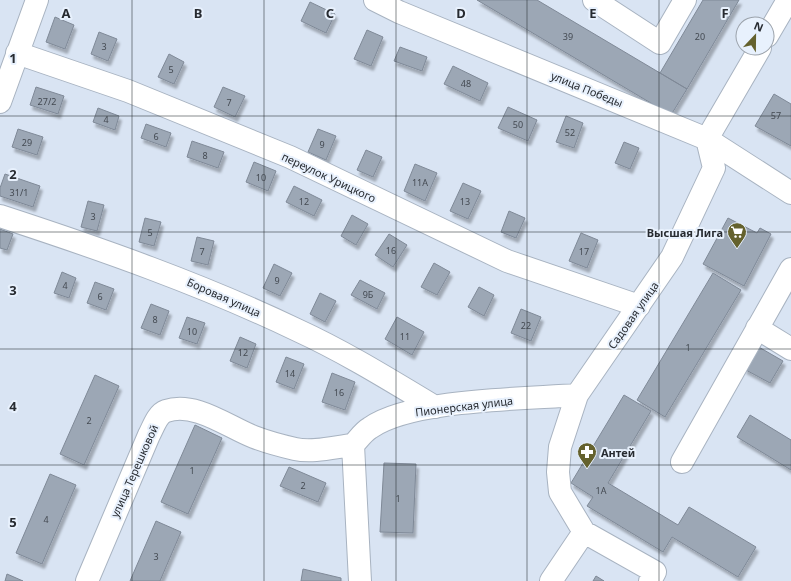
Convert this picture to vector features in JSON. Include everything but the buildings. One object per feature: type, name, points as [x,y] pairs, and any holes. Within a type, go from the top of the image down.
[{"type":"street","points":[[0,102],[37,0]]},
{"type":"street","name":"улица Победы","points":[[375,0],[403,6],[707,139],[791,193]]},
{"type":"street","points":[[594,0],[660,43],[685,0]]},
{"type":"street","points":[[775,22],[788,0]]},
{"type":"street","name":"переулок Урицкого","points":[[17,53],[128,91],[290,157],[507,261],[640,306]]},
{"type":"street","points":[[707,139],[755,56]]},
{"type":"street","name":"Садовая улица","points":[[584,532],[560,492],[558,472],[560,447],[577,395],[640,306],[672,257],[714,168],[707,139]]},
{"type":"street","name":"Боровая улица","points":[[0,216],[194,284],[298,330],[390,380],[435,407]]},
{"type":"street","points":[[682,462],[791,269]]},
{"type":"street","points":[[757,328],[791,349]]},
{"type":"street","name":"Пионерская улица","points":[[353,445],[369,428],[395,416],[435,407],[577,395]]},
{"type":"street","name":"улица Терешковой","points":[[87,581],[149,436],[158,418],[164,411],[180,409],[200,413],[255,437],[297,449],[320,449],[353,445]]},
{"type":"street","points":[[353,445],[360,581]]},
{"type":"street","points":[[551,581],[584,532],[655,572],[650,581]]},
{"type":"place","name":"Высшая Лига","points":[[737,249]]},
{"type":"place","name":"Антей","points":[[587,469]]}]
